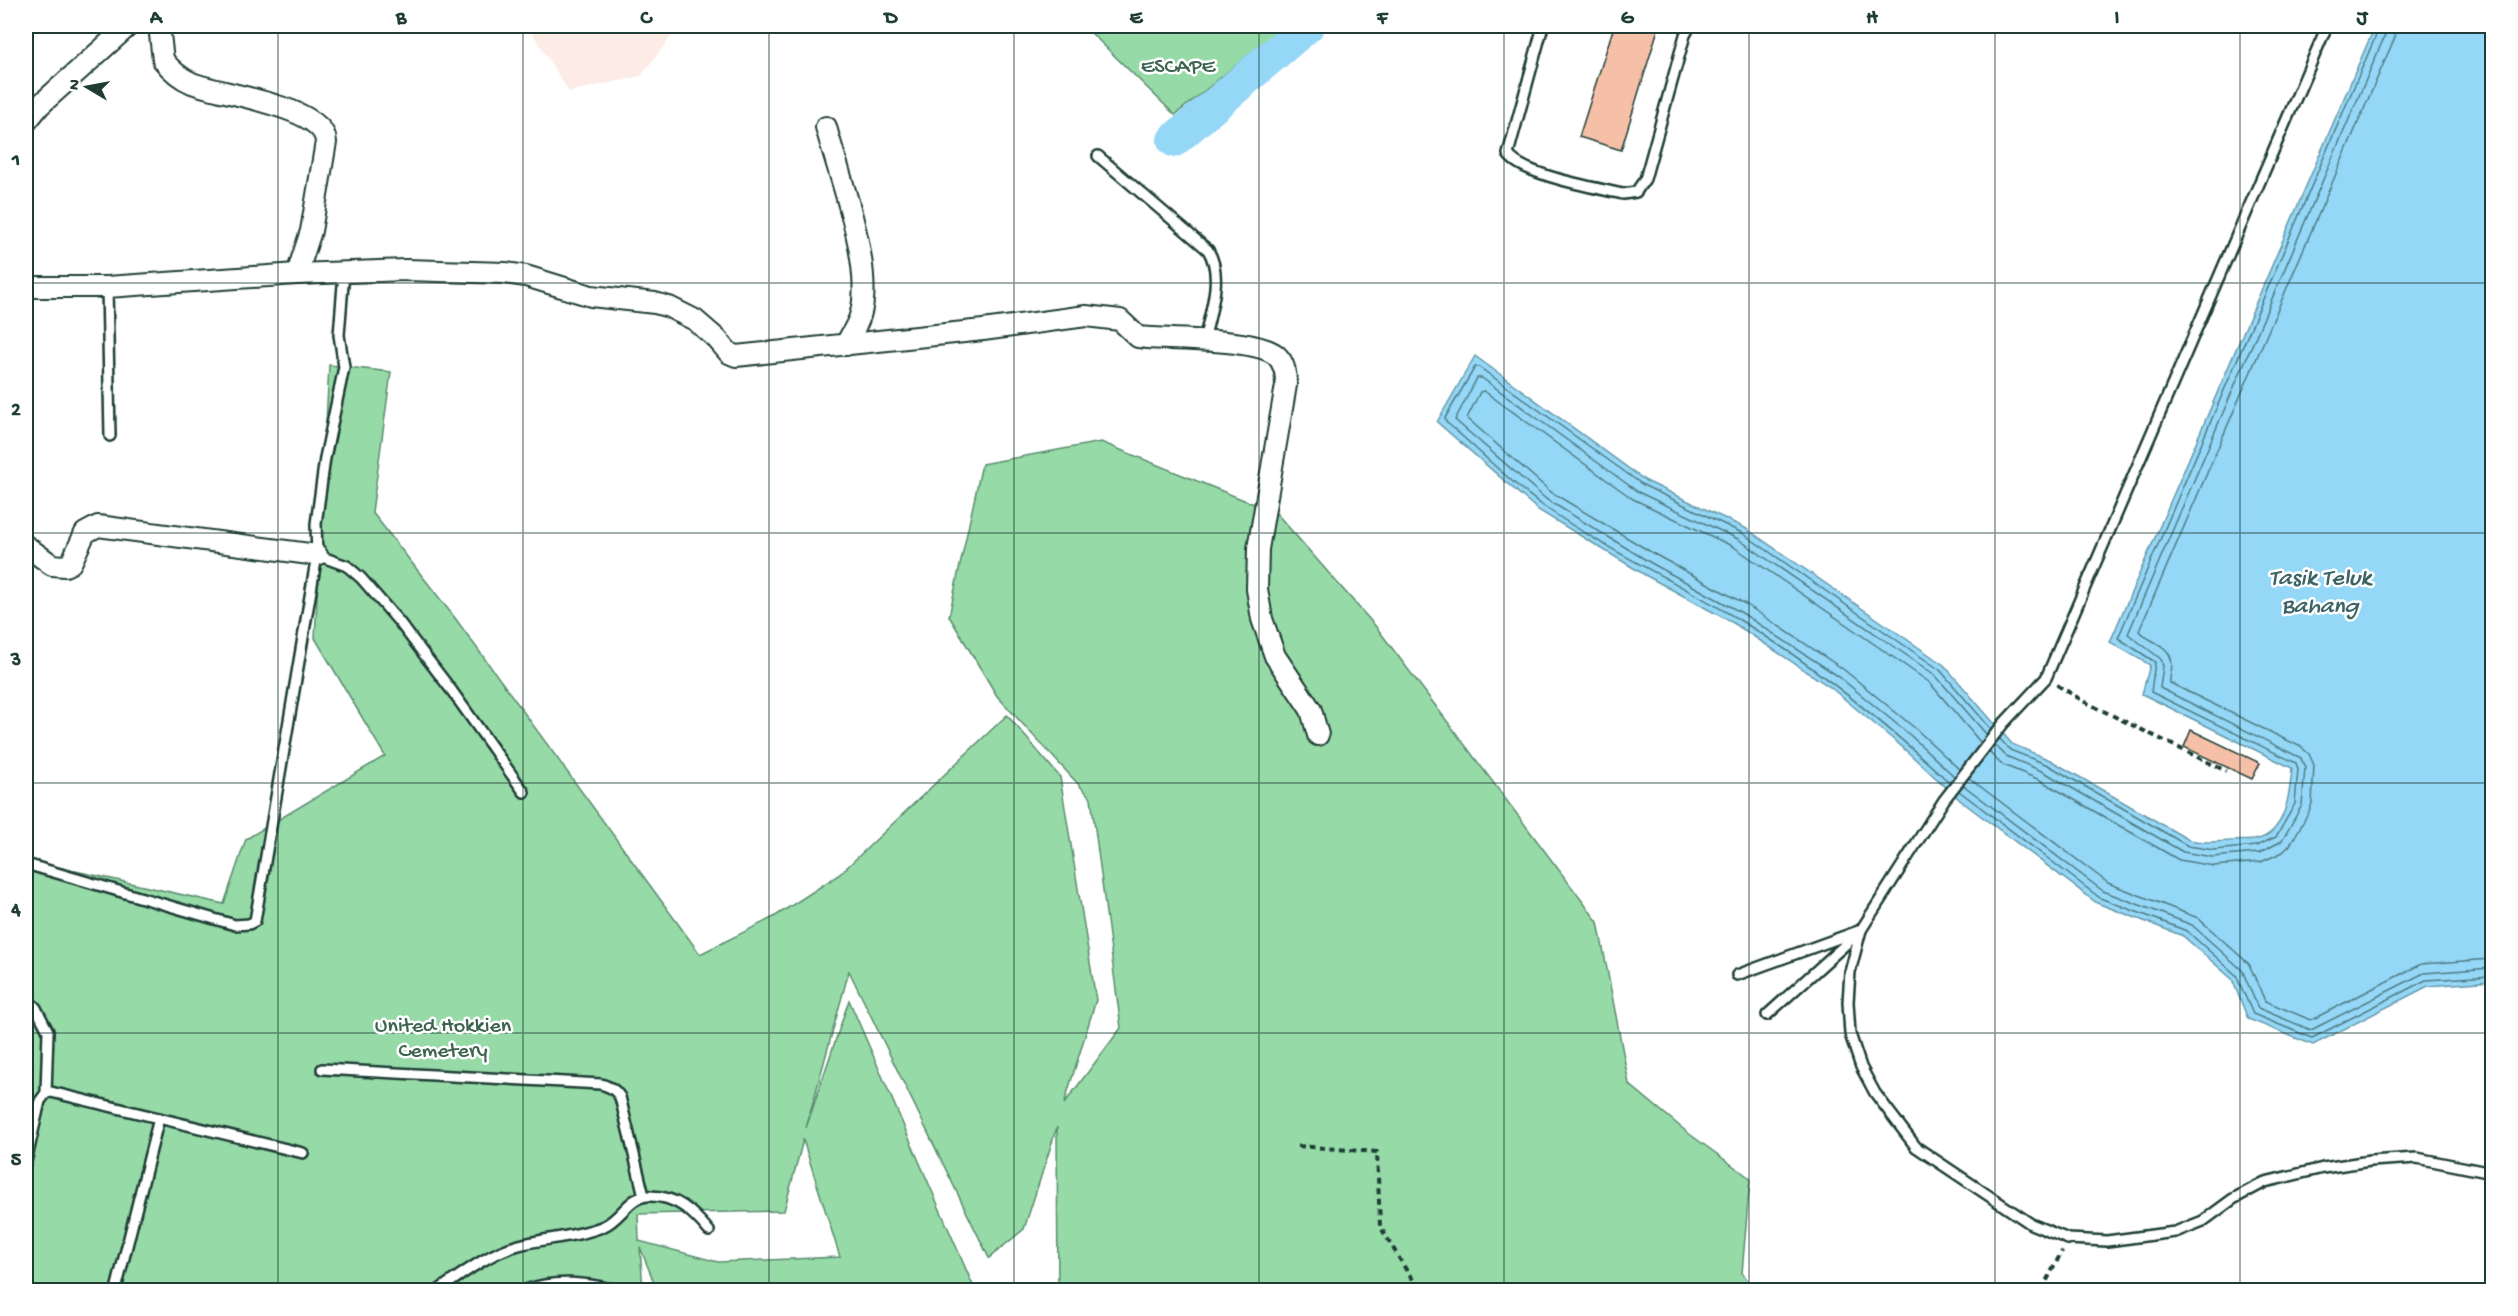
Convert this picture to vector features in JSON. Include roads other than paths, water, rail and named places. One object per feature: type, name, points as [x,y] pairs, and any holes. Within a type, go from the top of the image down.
[{"type":"street","points":[[26,122],[40,105],[128,26]]},
{"type":"street","points":[[159,26],[163,60],[180,76],[204,87],[294,111],[308,119],[324,133],[326,142],[311,231],[297,274]]},
{"type":"street","points":[[826,127],[861,252],[864,285],[860,316],[846,345]]},
{"type":"street","points":[[26,287],[107,287],[297,274],[406,270],[505,273],[526,276],[591,296],[655,303],[695,320],[729,353],[736,356],[1086,316],[1120,320],[1138,337],[1204,341],[1268,350],[1278,357],[1286,375],[1286,385],[1258,549],[1257,589],[1262,619],[1275,656],[1311,710],[1318,735]]},
{"type":"street","points":[[26,546],[52,565],[64,566],[71,563],[86,533],[98,526],[317,555]]},
{"type":"lane","points":[[1543,26],[1509,154],[1516,163],[1533,171],[1623,194],[1636,192],[1645,179],[1685,35],[1690,26]]},
{"type":"lane","points":[[1767,1015],[1861,930],[1944,800],[2003,724],[2046,678],[2327,26]]},
{"type":"lane","points":[[1098,156],[1208,250],[1215,264],[1216,274],[1204,341]]},
{"type":"lane","points":[[26,864],[235,925],[255,921],[317,555],[316,524],[324,469],[344,367],[339,335],[344,273]]},
{"type":"lane","points":[[107,287],[110,436]]},
{"type":"lane","points":[[317,555],[347,566],[361,578],[452,691],[524,792]]},
{"type":"lane","points":[[1737,975],[1861,930]]},
{"type":"lane","points":[[1861,930],[1850,972],[1848,1002],[1850,1034],[1861,1067],[1875,1093],[1916,1147],[2031,1224],[2068,1239],[2107,1241],[2175,1232],[2203,1221],[2233,1199],[2265,1182],[2313,1169],[2370,1161],[2417,1158],[2493,1173]]},
{"type":"lane","points":[[26,998],[36,1008],[48,1031],[46,1093],[40,1101],[26,1162]]},
{"type":"lane","points":[[322,1069],[601,1084],[611,1087],[620,1097],[644,1196]]},
{"type":"lane","points":[[46,1093],[51,1092],[303,1153]]},
{"type":"lane","points":[[116,1290],[159,1118]]},
{"type":"lane","points":[[439,1290],[498,1253],[516,1246],[601,1227],[618,1217],[633,1200],[644,1196],[684,1205],[709,1231]]},
{"type":"lane","points":[[525,1290],[547,1284],[569,1282],[617,1290]]},
{"type":"water","name":"Tasik Teluk Bahang","points":[[2375,26],[2492,26],[2492,981],[2428,986],[2313,1045],[2248,1019],[2232,979],[2183,936],[2097,903],[1961,801],[1901,746],[1830,687],[1735,624],[1645,575],[1538,510],[1437,422],[1475,356],[1646,481],[1745,528],[1944,665],[2012,744],[2050,760],[2189,840],[2209,842],[2254,840],[2265,836],[2280,822],[2284,812],[2292,768],[2142,694],[2150,665],[2110,642]]},
{"type":"waterway","points":[[1174,140],[1307,26]]},
{"type":"park label","name":"ESCAPE","points":[[1178,64]]},
{"type":"park label","name":"United Hokkien Cemetery","points":[[443,1036]]}]
